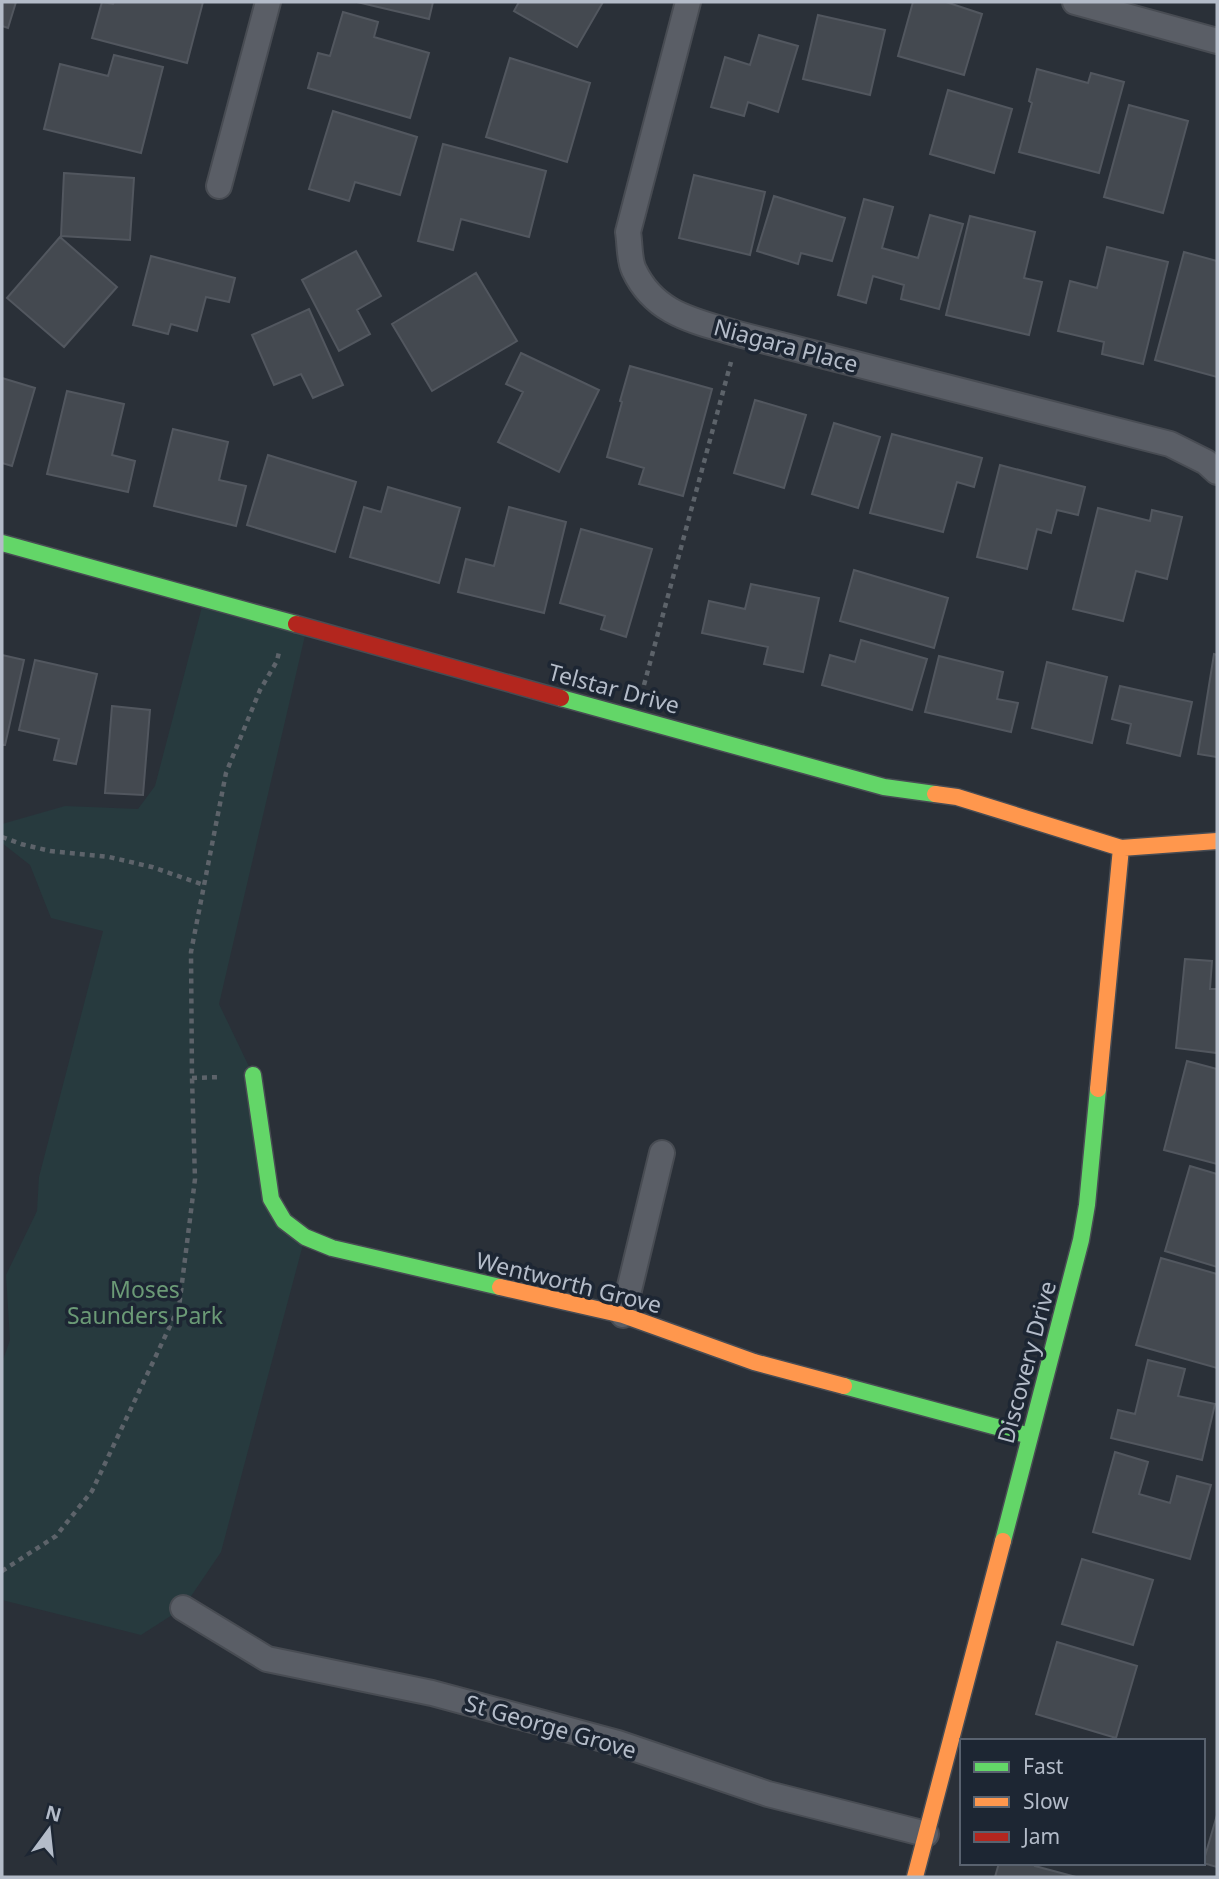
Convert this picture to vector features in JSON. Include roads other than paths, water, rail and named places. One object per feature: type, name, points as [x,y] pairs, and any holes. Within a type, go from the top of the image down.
[{"type":"street","points":[[219,186],[268,2]]},
{"type":"street","name":"Niagara Place","points":[[688,2],[628,232],[633,268],[648,293],[673,313],[738,334],[1170,444],[1206,462],[1217,472]]},
{"type":"street","points":[[1075,2],[1217,41]]},
{"type":"street","name":"Telstar Drive","points":[[2,543],[884,787],[957,797],[1121,848],[1217,841]]},
{"type":"street","name":"Discovery Drive","points":[[915,1877],[1081,1240],[1087,1205],[1121,848]]},
{"type":"street","name":"Wentworth Grove","points":[[253,1075],[271,1199],[284,1221],[305,1237],[332,1248],[623,1315],[754,1362],[1030,1436]]},
{"type":"street","points":[[623,1315],[662,1153]]},
{"type":"street","name":"St George Grove","points":[[183,1608],[267,1659],[446,1696],[618,1743],[768,1794],[926,1834]]},
{"type":"park label","name":"Moses Saunders Park","points":[[145,1302]]}]
